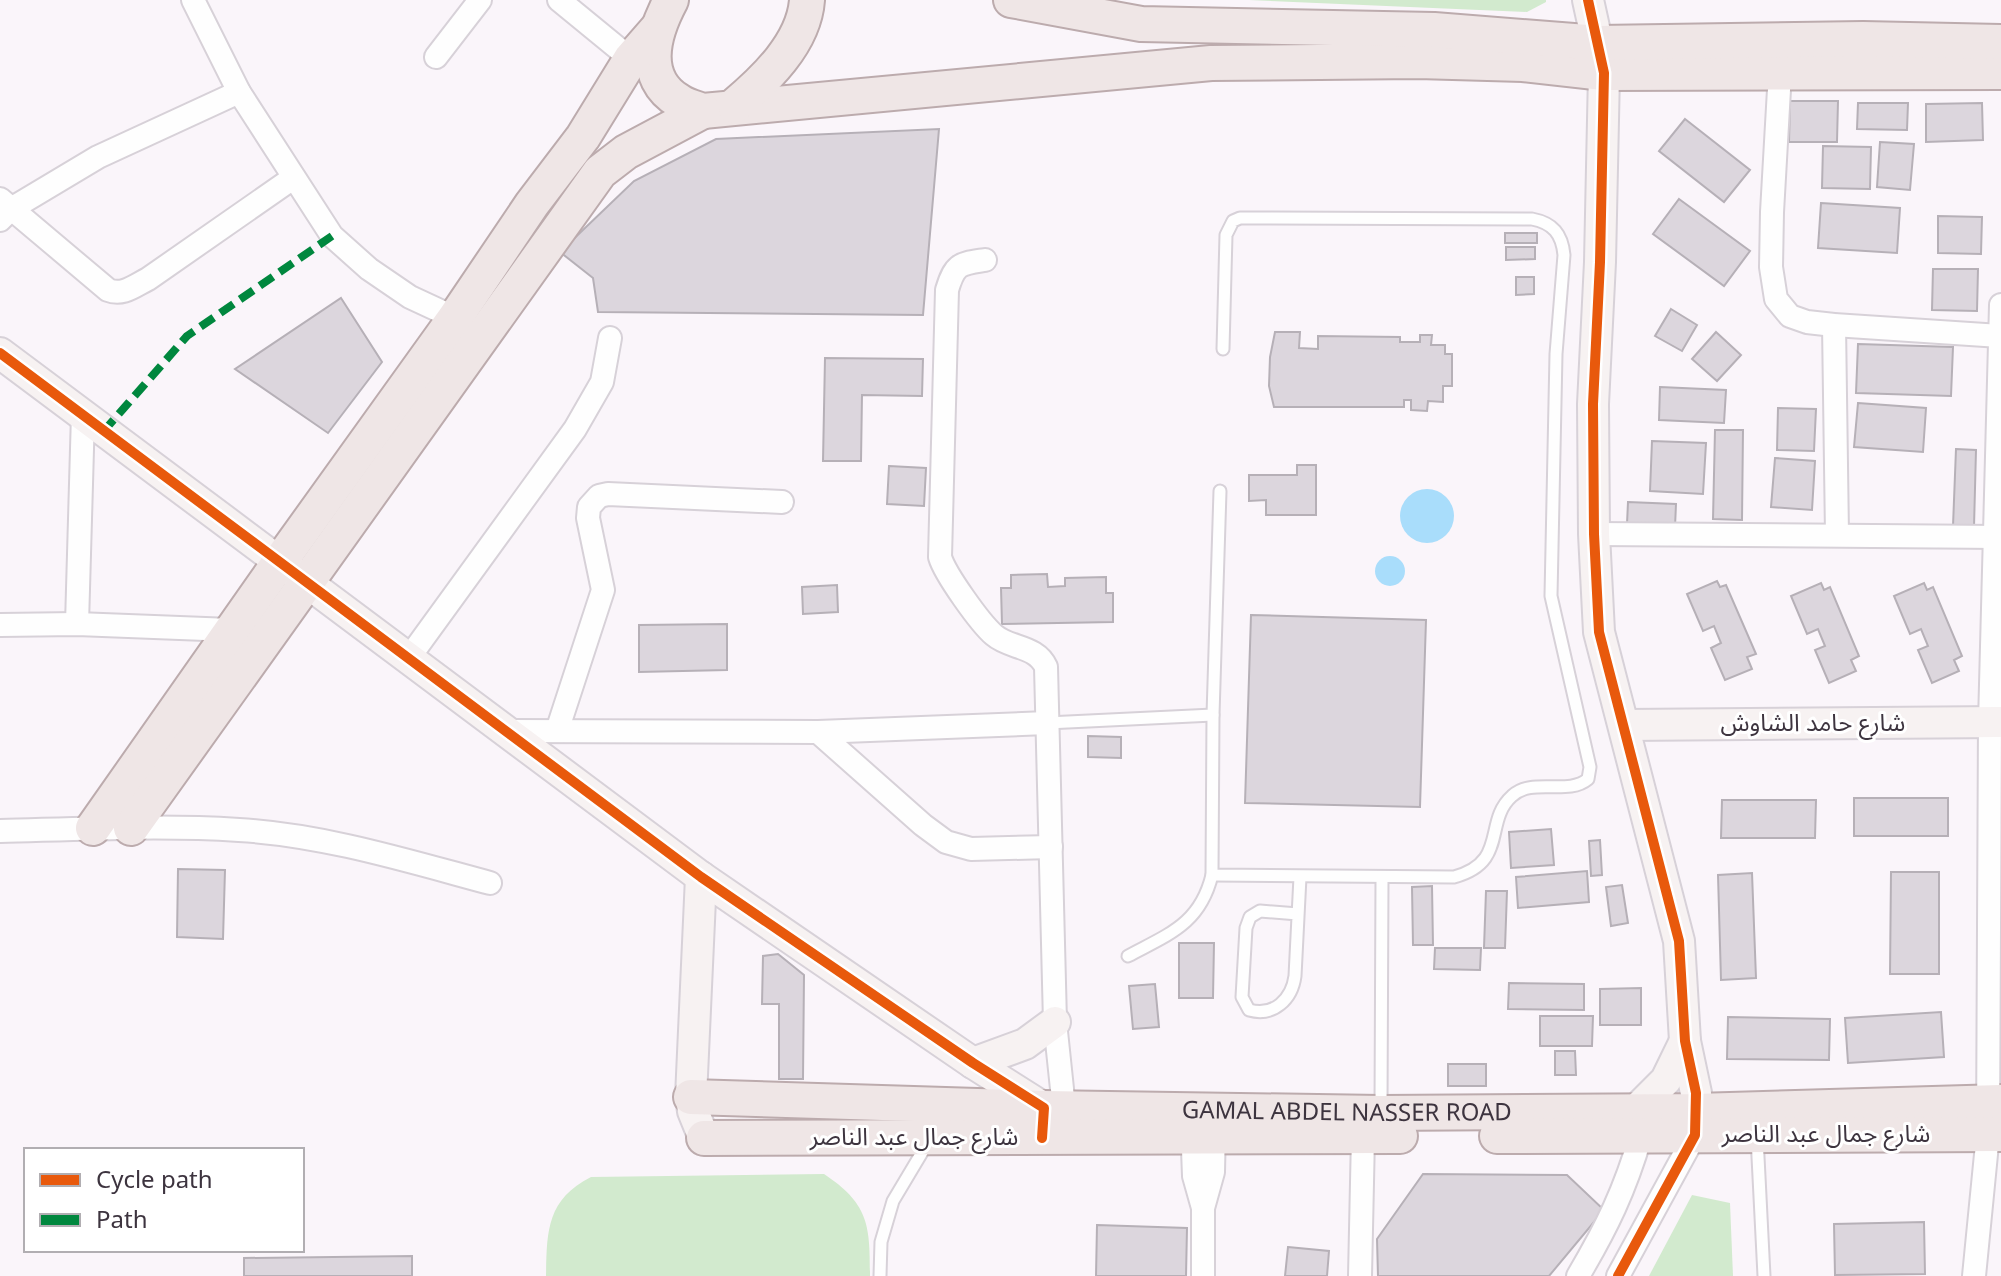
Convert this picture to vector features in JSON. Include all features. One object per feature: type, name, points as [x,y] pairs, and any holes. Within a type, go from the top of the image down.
[{"type":"main road","points":[[131,828],[292,572],[470,324],[600,172],[626,152],[718,108],[758,85],[779,61],[796,34],[806,12],[807,0]]},
{"type":"main road","points":[[1011,0],[1141,24],[1434,30],[1601,58],[1780,72],[2001,72]]},
{"type":"main road","points":[[470,324],[532,204],[583,137],[631,59],[664,14]]},
{"type":"main road","points":[[664,14],[652,55],[659,80],[677,101],[718,108],[1211,63],[1418,61],[1523,64],[1849,39],[2001,42]]},
{"type":"main road","points":[[93,828],[231,630],[292,572]]},
{"type":"main road","name":"GAMAL ABDEL NASSER ROAD","points":[[691,1097],[1050,1118],[1203,1123],[1695,1123],[1995,1118]]},
{"type":"main road","name":"شارع جمال عبد الناصر","points":[[704,1138],[928,1136],[1050,1118]]},
{"type":"main road","name":"شارع جمال عبد الناصر","points":[[1695,1123],[1757,1135],[1995,1118]]},
{"type":"street","points":[[193,0],[239,92],[332,236],[369,269],[410,297],[470,324]]},
{"type":"street","points":[[436,57],[480,0]]},
{"type":"street","points":[[559,0],[631,59]]},
{"type":"street","points":[[1588,0],[1601,58],[1600,262],[1593,404],[1594,534],[1599,632],[1679,941],[1685,1041],[1694,1075],[1695,1123],[1618,1276]]},
{"type":"street","points":[[1780,72],[1771,267],[1776,299],[1790,316],[1807,322],[1834,325],[2000,336]]},
{"type":"street","points":[[239,92],[98,157],[4,209],[116,294],[148,279],[293,178]]},
{"type":"street","points":[[985,260],[961,264],[956,268],[947,290],[940,557],[947,573],[995,636],[1035,653],[1046,667],[1055,1022],[1050,1118]]},
{"type":"street","points":[[1974,1276],[1995,1118],[1995,722],[2001,305]]},
{"type":"street","points":[[1834,325],[1837,535]]},
{"type":"street","points":[[408,659],[575,429],[602,382],[610,338]]},
{"type":"street","points":[[0,353],[701,877],[1050,1118]]},
{"type":"street","points":[[77,624],[83,414]]},
{"type":"street","points":[[557,731],[603,590],[588,518],[592,502],[608,494],[782,502]]},
{"type":"street","points":[[1594,534],[1998,537]]},
{"type":"street","points":[[0,625],[77,624],[231,630]]},
{"type":"street","name":"شارع حامد الشاوش","points":[[1625,725],[1995,722]]},
{"type":"street","points":[[507,731],[818,732],[1047,723]]},
{"type":"street","points":[[818,732],[946,842],[971,849],[1051,847]]},
{"type":"street","points":[[0,831],[93,828],[240,830],[353,847],[490,883]]},
{"type":"street","points":[[701,877],[691,1097],[704,1138]]},
{"type":"street","points":[[973,1063],[991,1059],[1025,1044],[1055,1022]]},
{"type":"street","points":[[1578,1276],[1625,1189],[1638,1123],[1666,1080],[1685,1041]]},
{"type":"street","points":[[1203,1123],[1195,1186],[1203,1208],[1203,1276]]},
{"type":"street","points":[[1360,1276],[1372,1125]]},
{"type":"lane","points":[[1212,875],[1454,877],[1479,866],[1487,856],[1502,811],[1512,796],[1527,788],[1578,784],[1588,779],[1591,773],[1551,596],[1556,354],[1562,242],[1556,230],[1545,222],[1532,219],[1240,218],[1233,221],[1226,235],[1223,349]]},
{"type":"lane","points":[[1128,956],[1183,926],[1197,912],[1207,895],[1212,875],[1220,491]]},
{"type":"lane","points":[[1047,723],[1213,715]]},
{"type":"lane","points":[[1298,914],[1260,911],[1250,917],[1246,928],[1242,997],[1249,1010],[1259,1012],[1277,1007],[1290,994],[1295,976],[1300,877]]},
{"type":"lane","points":[[1372,1125],[1382,877]]},
{"type":"lane","points":[[1757,1135],[1764,1276]]},
{"type":"lane","points":[[880,1276],[881,1242],[886,1221],[902,1183],[924,1151],[928,1136]]},
{"type":"green space","points":[[1249,0],[1546,0],[1546,2],[1527,12]]},
{"type":"green space","points":[[824,1174],[850,1195],[864,1217],[870,1276],[546,1276],[549,1231],[557,1207],[576,1186],[591,1177]]},
{"type":"green space","points":[[1692,1195],[1730,1203],[1733,1276],[1649,1276]]},
{"type":"water","points":[[1427,489],[1446,497],[1454,516],[1446,535],[1427,543],[1408,535],[1400,516],[1408,497]]},
{"type":"water","points":[[1390,556],[1401,560],[1405,571],[1401,582],[1390,586],[1379,582],[1375,571],[1379,560]]},
{"type":"building","points":[[1790,101],[1838,101],[1837,142],[1789,142]]},
{"type":"building","points":[[1858,103],[1908,103],[1907,130],[1857,129]]},
{"type":"building","points":[[1982,103],[1983,140],[1926,142],[1926,104]]},
{"type":"building","points":[[1685,119],[1750,170],[1724,202],[1659,151]]},
{"type":"building","points":[[939,129],[923,315],[598,312],[593,278],[560,252],[634,181],[716,139]]},
{"type":"building","points":[[1880,142],[1914,144],[1910,190],[1877,187]]},
{"type":"building","points":[[1823,146],[1871,147],[1870,189],[1822,188]]},
{"type":"building","points":[[1679,199],[1750,251],[1724,286],[1653,234]]},
{"type":"building","points":[[1821,203],[1900,208],[1897,253],[1818,248]]},
{"type":"building","points":[[1938,216],[1982,217],[1981,254],[1938,253]]},
{"type":"building","points":[[1505,233],[1537,233],[1537,243],[1505,243]]},
{"type":"building","points":[[1506,247],[1535,247],[1535,259],[1506,260]]},
{"type":"building","points":[[1933,269],[1978,269],[1977,311],[1932,310]]},
{"type":"building","points":[[1516,277],[1534,277],[1534,294],[1516,295]]},
{"type":"building","points":[[341,298],[382,362],[328,433],[235,369]]},
{"type":"building","points":[[1671,309],[1697,325],[1682,351],[1655,336]]},
{"type":"building","points":[[1275,332],[1300,332],[1299,348],[1318,349],[1318,336],[1400,337],[1400,342],[1420,342],[1420,335],[1432,335],[1431,345],[1445,345],[1445,354],[1452,354],[1452,386],[1443,386],[1443,402],[1428,401],[1427,411],[1411,410],[1411,400],[1404,400],[1404,407],[1274,407],[1269,386]]},
{"type":"building","points":[[1716,332],[1741,355],[1717,381],[1692,359]]},
{"type":"building","points":[[1858,344],[1953,347],[1951,396],[1856,393]]},
{"type":"building","points":[[825,358],[923,359],[922,396],[862,395],[861,461],[823,461]]},
{"type":"building","points":[[1660,387],[1726,390],[1724,423],[1659,420]]},
{"type":"building","points":[[1858,403],[1926,408],[1923,452],[1854,447]]},
{"type":"building","points":[[1778,408],[1816,409],[1814,451],[1777,450]]},
{"type":"building","points":[[1715,430],[1743,430],[1742,520],[1713,519]]},
{"type":"building","points":[[1652,441],[1706,443],[1703,494],[1650,491]]},
{"type":"building","points":[[1956,449],[1976,450],[1974,527],[1953,526]]},
{"type":"building","points":[[1775,458],[1815,461],[1812,510],[1771,507]]},
{"type":"building","points":[[1297,465],[1316,465],[1316,515],[1266,515],[1266,500],[1249,501],[1249,475],[1297,475]]},
{"type":"building","points":[[889,466],[926,468],[924,506],[887,504]]},
{"type":"building","points":[[1628,502],[1676,504],[1675,527],[1627,524]]},
{"type":"building","points":[[1047,574],[1048,587],[1065,586],[1065,578],[1106,577],[1106,593],[1113,593],[1113,622],[1002,624],[1001,588],[1011,588],[1011,575]]},
{"type":"building","points":[[1717,581],[1720,587],[1726,585],[1756,654],[1747,657],[1752,669],[1725,680],[1711,648],[1721,643],[1714,626],[1703,631],[1687,594]]},
{"type":"building","points":[[1821,583],[1824,590],[1830,587],[1859,656],[1851,660],[1856,671],[1829,683],[1815,650],[1825,646],[1818,629],[1807,634],[1791,596]]},
{"type":"building","points":[[1924,583],[1927,590],[1933,587],[1962,656],[1954,660],[1959,671],[1932,683],[1918,650],[1928,646],[1921,629],[1910,634],[1894,596]]},
{"type":"building","points":[[837,585],[838,612],[803,614],[802,587]]},
{"type":"building","points":[[1251,615],[1426,620],[1420,807],[1245,803]]},
{"type":"building","points":[[727,624],[727,670],[639,672],[639,625]]},
{"type":"building","points":[[1088,736],[1121,737],[1121,758],[1088,757]]},
{"type":"building","points":[[1854,798],[1948,798],[1948,836],[1854,836]]},
{"type":"building","points":[[1722,800],[1816,800],[1815,838],[1721,838]]},
{"type":"building","points":[[1551,829],[1554,865],[1511,868],[1509,832]]},
{"type":"building","points":[[1600,840],[1602,875],[1591,876],[1589,841]]},
{"type":"building","points":[[178,869],[225,870],[223,939],[177,937]]},
{"type":"building","points":[[1587,871],[1589,902],[1518,908],[1516,877]]},
{"type":"building","points":[[1891,872],[1939,872],[1939,974],[1890,974]]},
{"type":"building","points":[[1752,873],[1756,978],[1721,980],[1718,875]]},
{"type":"building","points":[[1622,885],[1628,923],[1611,926],[1606,887]]},
{"type":"building","points":[[1432,886],[1433,945],[1413,945],[1412,887]]},
{"type":"building","points":[[1486,891],[1507,891],[1505,948],[1484,948]]},
{"type":"building","points":[[1179,943],[1214,943],[1213,998],[1179,998]]},
{"type":"building","points":[[1435,948],[1481,948],[1480,970],[1434,969]]},
{"type":"building","points":[[778,954],[804,975],[803,1079],[779,1079],[779,1004],[762,1004],[763,956]]},
{"type":"building","points":[[1509,983],[1584,984],[1584,1010],[1508,1009]]},
{"type":"building","points":[[1155,984],[1159,1027],[1133,1029],[1129,986]]},
{"type":"building","points":[[1641,988],[1641,1025],[1600,1025],[1600,989]]},
{"type":"building","points":[[1941,1012],[1944,1057],[1848,1063],[1845,1018]]},
{"type":"building","points":[[1540,1016],[1593,1016],[1592,1046],[1540,1046]]},
{"type":"building","points":[[1728,1017],[1830,1019],[1829,1060],[1727,1059]]},
{"type":"building","points":[[1555,1051],[1575,1051],[1576,1075],[1555,1075]]},
{"type":"building","points":[[1448,1064],[1486,1064],[1486,1086],[1448,1086]]},
{"type":"building","points":[[1423,1174],[1567,1175],[1604,1210],[1549,1276],[1378,1276],[1377,1239]]},
{"type":"building","points":[[1924,1222],[1925,1274],[1835,1275],[1834,1224]]},
{"type":"building","points":[[1097,1225],[1187,1228],[1186,1276],[1096,1276]]},
{"type":"building","points":[[1288,1247],[1329,1251],[1327,1276],[1285,1276]]},
{"type":"building","points":[[412,1256],[412,1276],[244,1276],[244,1258]]},
{"type":"marked path","points":[[103,432],[187,336],[332,236]]},
{"type":"cycle path","points":[[1588,0],[1604,73],[1593,404],[1594,534],[1599,632],[1679,941],[1685,1041],[1696,1093],[1695,1135],[1618,1276]]},
{"type":"cycle path","points":[[0,353],[701,877],[1044,1108],[1042,1138]]}]
